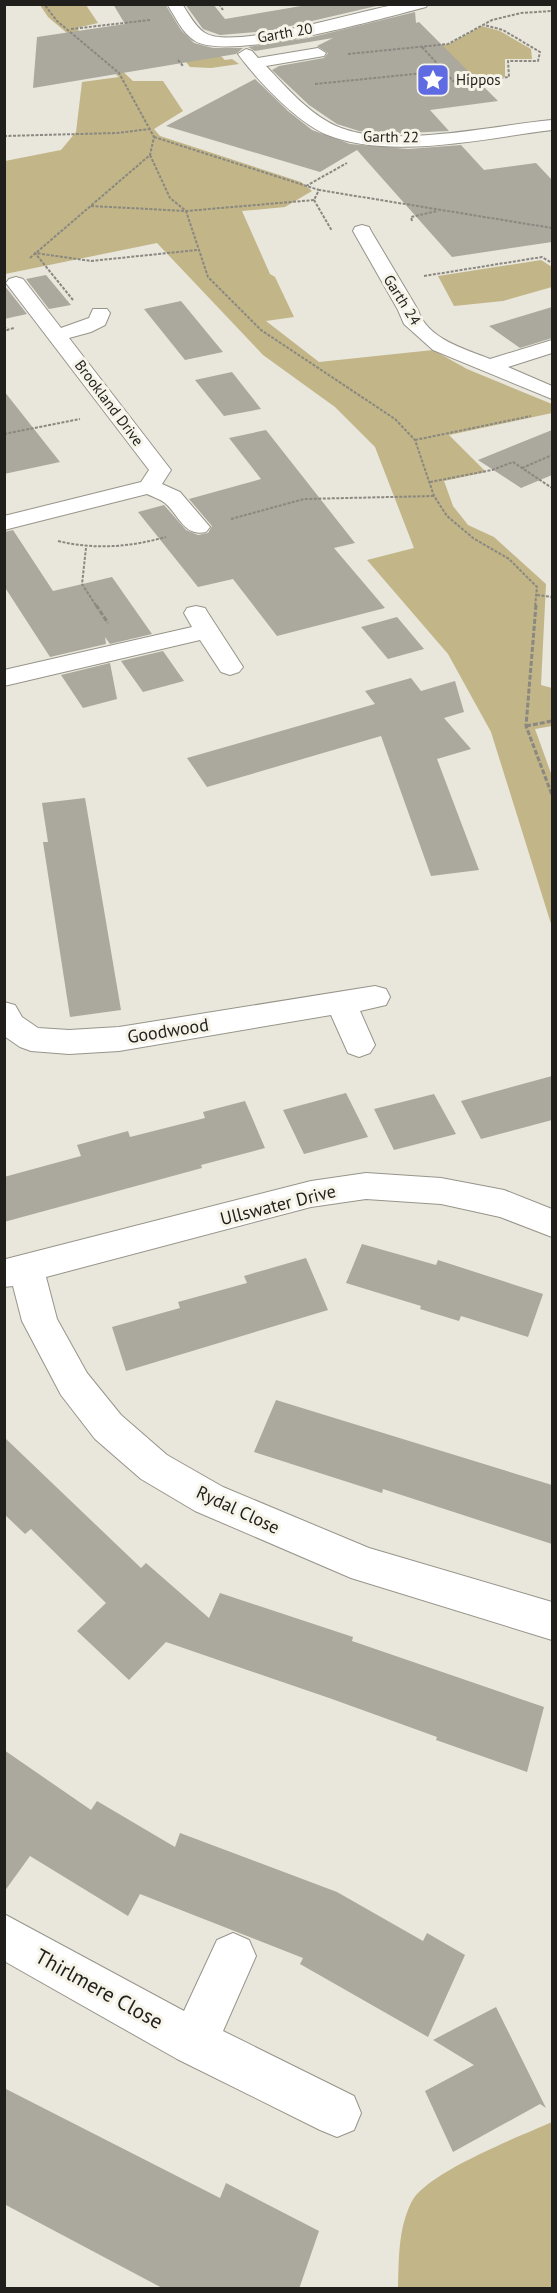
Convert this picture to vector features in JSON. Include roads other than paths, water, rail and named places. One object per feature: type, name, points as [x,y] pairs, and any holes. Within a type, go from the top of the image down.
[{"type":"street","name":"Garth 20","points":[[179,10],[196,35],[201,38],[227,42],[336,24],[414,5]]},
{"type":"street","name":"Garth 22","points":[[318,53],[251,58],[279,88],[317,121],[330,129],[375,140],[407,140],[552,125]]},
{"type":"street","name":"Garth 24","points":[[362,231],[418,328],[441,346],[552,393]]},
{"type":"street","name":"Brookland Drive","points":[[16,283],[160,470],[149,487]]},
{"type":"street","points":[[50,328],[84,328],[96,318]]},
{"type":"street","points":[[491,366],[552,346]]},
{"type":"street","points":[[4,524],[149,487],[172,497],[198,527]]},
{"type":"street","points":[[4,678],[125,650],[201,622],[230,667]]},
{"type":"street","name":"Goodwood","points":[[4,1013],[11,1025],[31,1039],[69,1042],[119,1039],[375,997]]},
{"type":"street","points":[[341,1002],[359,1045]]},
{"type":"street","name":"Ullswater Drive","points":[[15,1272],[311,1194],[366,1186],[441,1191],[504,1204],[552,1223]]},
{"type":"street","name":"Rydal Close","points":[[15,1272],[74,1384],[108,1427],[154,1467],[209,1499],[365,1565],[552,1621]]},
{"type":"street","name":"Thirlmere Close","points":[[4,1936],[194,2042],[336,2114]]},
{"type":"street","points":[[194,2042],[233,1956]]},
{"type":"place","name":"Hippos","points":[[433,80]]}]
